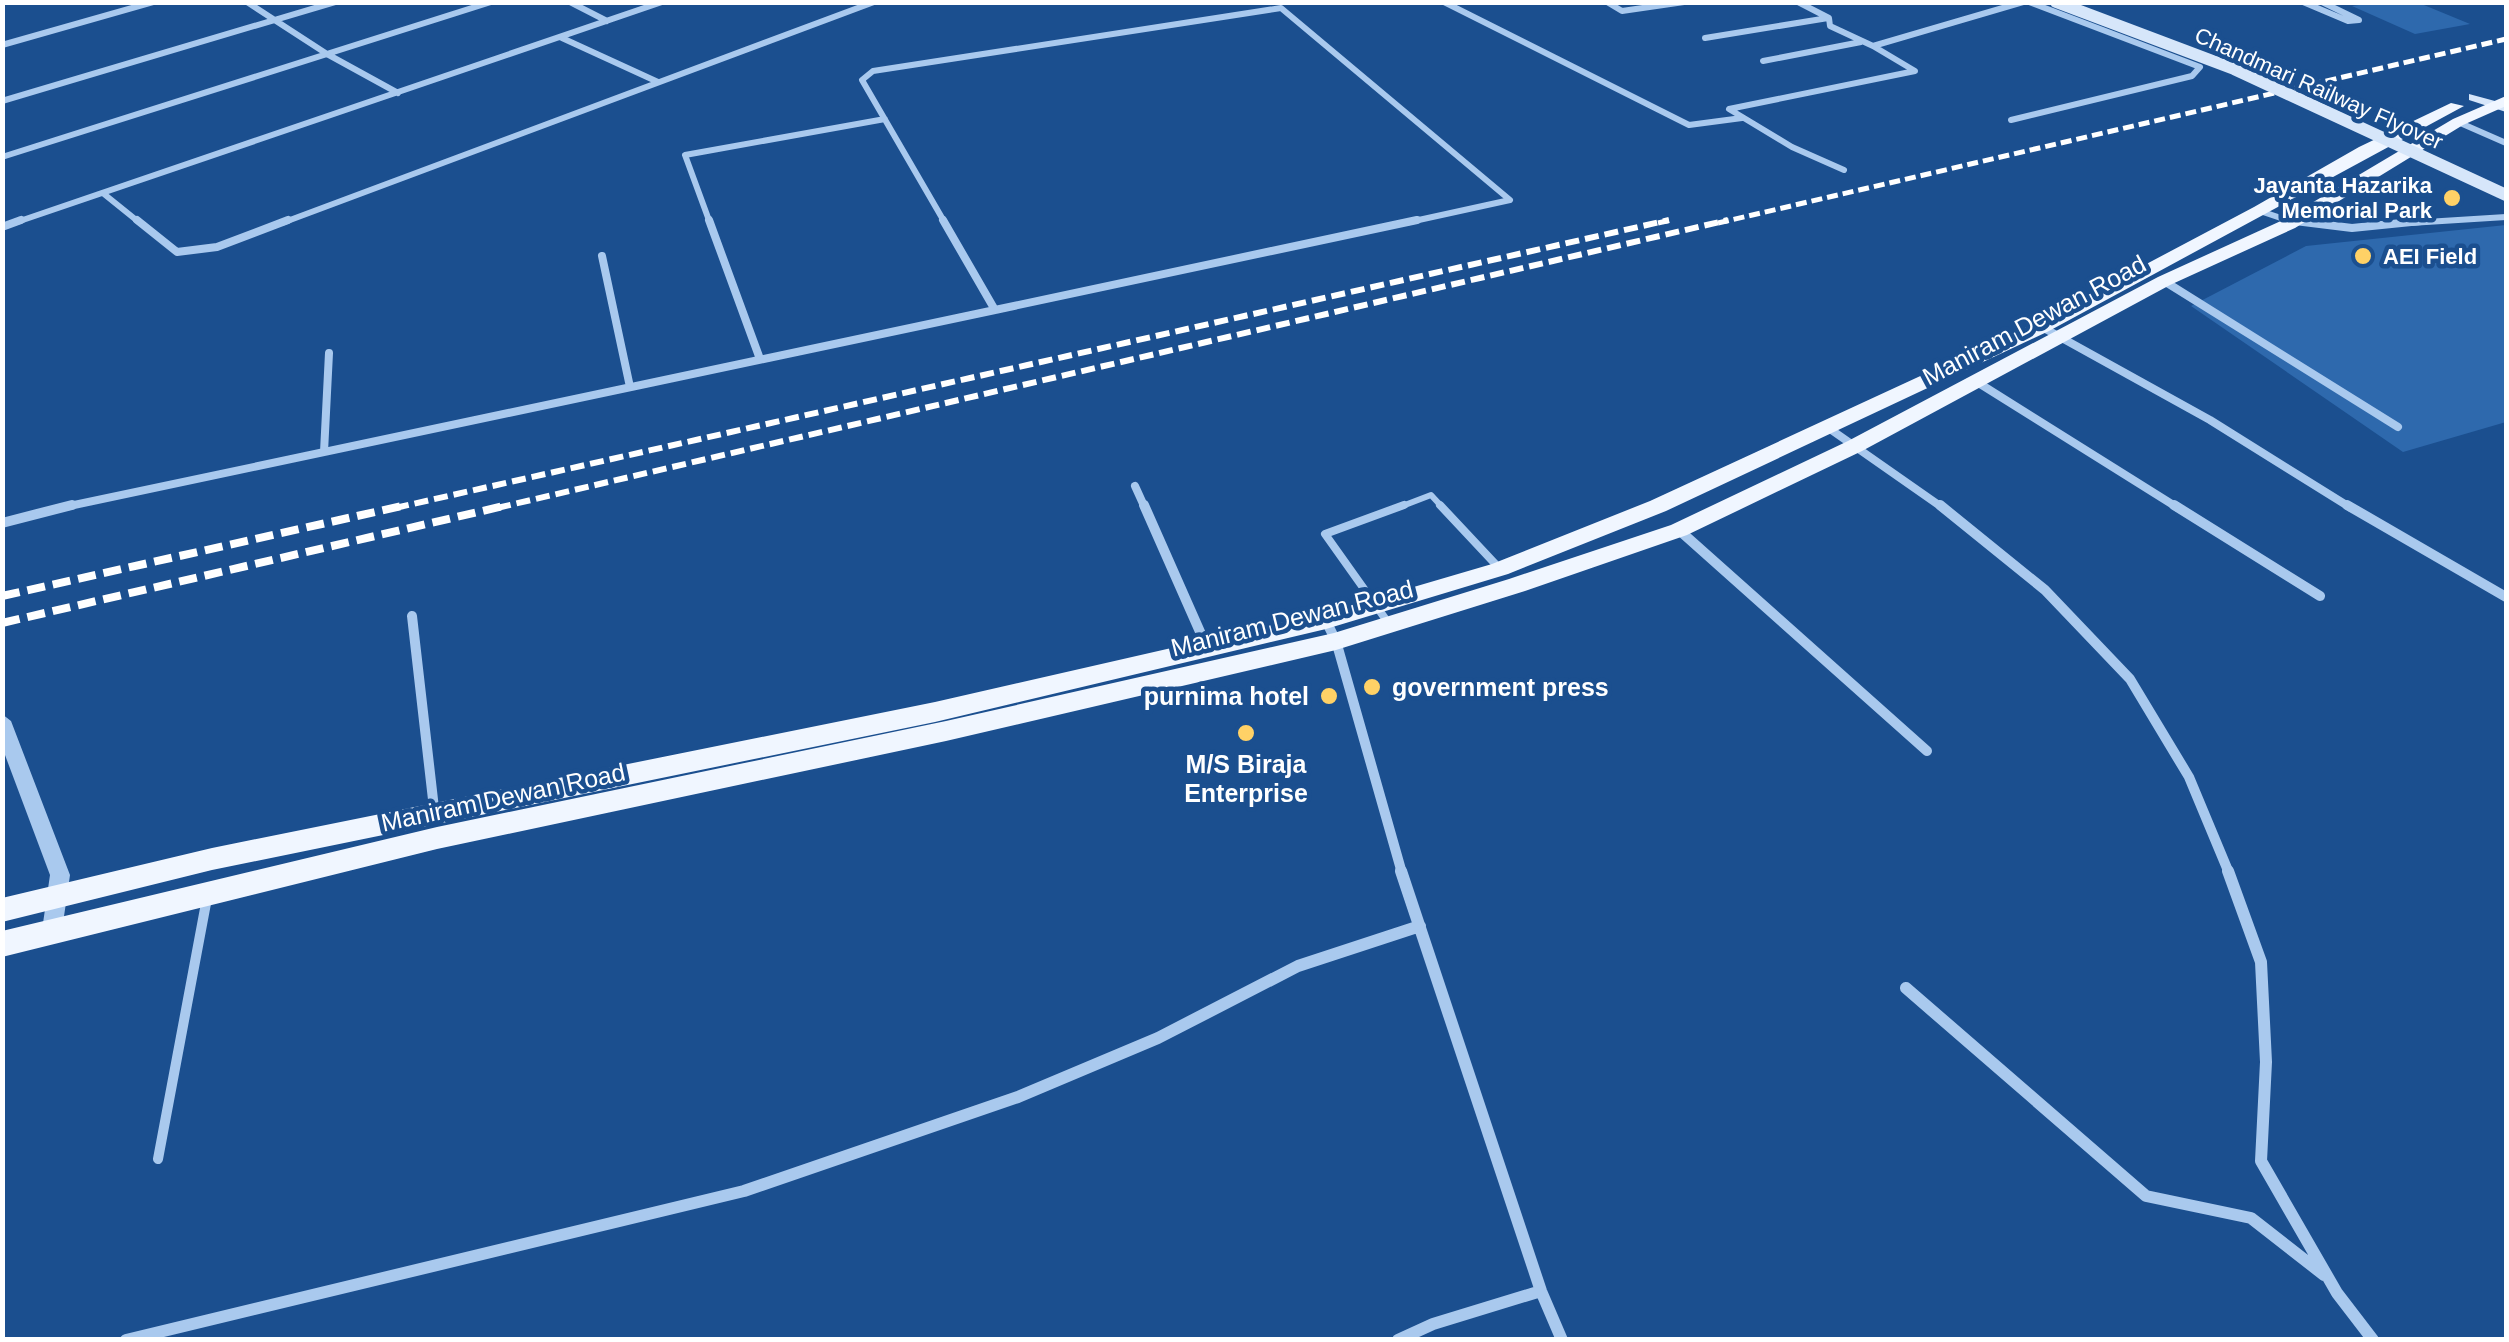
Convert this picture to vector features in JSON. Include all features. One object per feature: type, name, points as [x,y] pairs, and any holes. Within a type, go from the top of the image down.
[{"type":"main road","name":"Chandmari Railway Flyover","points":[[2056,2],[2234,69],[2506,195]]},
{"type":"main road","name":"Chandmari Railway Flyover","points":[[2083,2],[2250,64],[2506,181]]},
{"type":"main road","name":"Maniram Dewan Road","points":[[1383,616],[1658,506],[2288,224],[2497,100]]},
{"type":"main road","name":"Maniram Dewan Road","points":[[2,910],[212,859],[436,826],[946,731],[1331,631],[1679,530],[1855,446],[1977,382],[2052,332],[2365,150],[2497,100]]},
{"type":"main road","name":"Maniram Dewan Road","points":[[2,944],[208,894],[436,826],[1201,649],[1331,631]]},
{"type":"street","points":[[2,44],[153,2]]},
{"type":"street","points":[[247,2],[327,54],[398,93]]},
{"type":"street","points":[[2,102],[335,2]]},
{"type":"street","points":[[2,157],[491,2]]},
{"type":"street","points":[[570,2],[607,21]]},
{"type":"street","points":[[2,227],[662,2]]},
{"type":"street","points":[[104,194],[177,252],[217,247],[874,2]]},
{"type":"street","points":[[1444,2],[1689,125],[1743,118]]},
{"type":"street","points":[[1607,2],[1622,11],[1684,2]]},
{"type":"street","points":[[1798,2],[1830,18]]},
{"type":"street","points":[[1873,46],[2026,2],[2200,67],[2192,76],[2158,86],[2011,120]]},
{"type":"street","points":[[2304,2],[2348,21],[2358,20],[2322,2]]},
{"type":"street","points":[[2,523],[1510,200],[1281,8],[873,70],[862,80],[996,310]]},
{"type":"street","points":[[1830,18],[1830,26],[1915,70],[1729,110],[1792,147],[1844,170]]},
{"type":"street","points":[[1705,38],[1830,18]]},
{"type":"street","points":[[562,38],[658,82]]},
{"type":"street","points":[[1762,61],[1862,42]]},
{"type":"street","points":[[760,360],[685,155],[885,119]]},
{"type":"street","points":[[2458,122],[2506,143]]},
{"type":"street","points":[[2260,211],[2288,224],[2353,229],[2506,217]]},
{"type":"street","points":[[602,256],[630,387]]},
{"type":"street","points":[[2164,281],[2398,427]]},
{"type":"street","points":[[2052,332],[2119,373],[2210,420],[2382,527],[2506,597]]},
{"type":"street","points":[[324,452],[329,353]]},
{"type":"street","points":[[1977,382],[2320,596]]},
{"type":"street","points":[[1830,429],[1932,500],[2045,590],[2130,678],[2189,776],[2261,962],[2266,1062],[2262,1161],[2329,1278],[2373,1340]]},
{"type":"street","points":[[1135,486],[1201,634],[1201,649]]},
{"type":"street","points":[[1679,530],[1927,751]]},
{"type":"street","points":[[412,616],[436,826]]},
{"type":"street","points":[[1331,631],[1394,850],[1541,1291],[1562,1340]]},
{"type":"street","points":[[3,723],[60,875],[52,930]]},
{"type":"street","points":[[126,1340],[744,1190],[1018,1097],[1158,1038],[1298,966],[1420,926]]},
{"type":"street","points":[[1906,988],[2146,1196],[2251,1218],[2329,1278]]},
{"type":"street","points":[[1398,1340],[1433,1324],[1541,1291]]},
{"type":"lane","points":[[1383,616],[1325,534],[1431,495],[1500,569]]},
{"type":"lane","points":[[158,1159],[208,894]]},
{"type":"shaded area","points":[[2419,3],[2470,24],[2415,34],[2352,6]]},
{"type":"shaded area","points":[[2506,225],[2506,422],[2403,452],[2191,306],[2306,246]]},
{"type":"railway","points":[[1718,223],[2506,39]]},
{"type":"railway","points":[[395,508],[1669,220]]},
{"type":"railway","points":[[1658,223],[1671,220]]},
{"type":"railway","points":[[497,508],[1728,220]]},
{"type":"railway","points":[[2,596],[406,505]]},
{"type":"railway","points":[[2,623],[508,505]]},
{"type":"place","name":"Jayanta Hazarika Memorial Park","points":[[2452,198]]},
{"type":"place","name":"AEI Field","points":[[2363,256]]},
{"type":"place","name":"government press","points":[[1372,687]]},
{"type":"place","name":"purnima hotel","points":[[1329,696]]},
{"type":"place","name":"M/S Biraja Enterprise","points":[[1246,733]]}]
